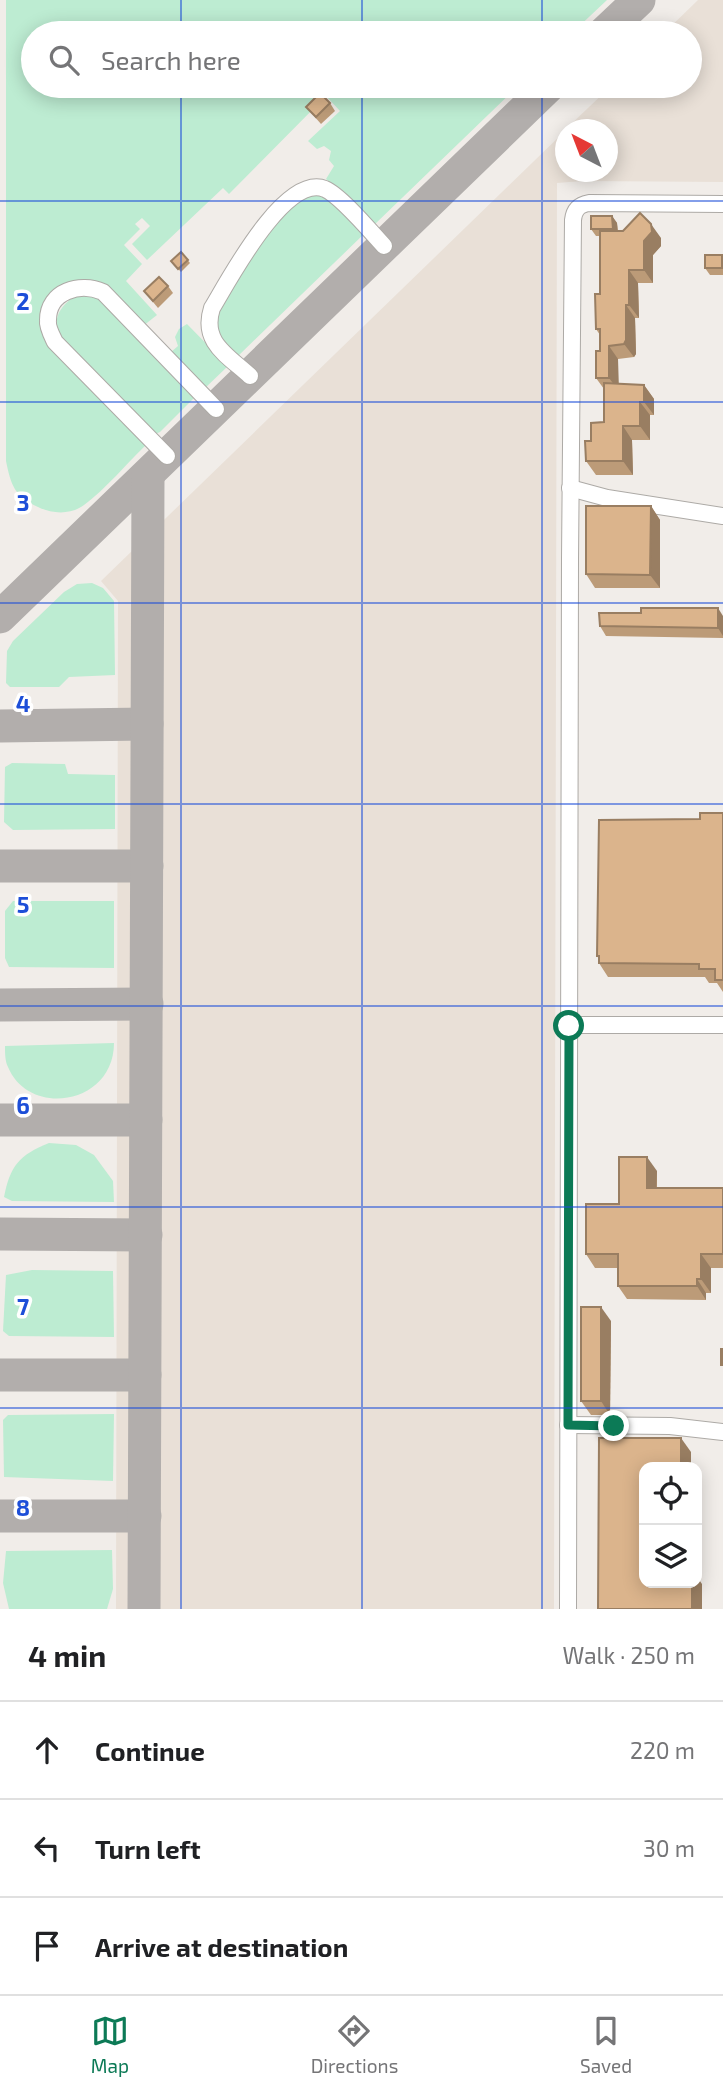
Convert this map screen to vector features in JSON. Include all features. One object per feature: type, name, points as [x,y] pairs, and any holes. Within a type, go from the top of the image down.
[{"type":"lane","points":[[250,376],[211,340],[208,320],[212,308],[258,234],[298,192],[309,188],[324,189],[336,196],[384,246]]},
{"type":"lane","points":[[568,1609],[570,488],[574,212],[581,204],[589,203],[723,204]]},
{"type":"lane","points":[[167,456],[55,342],[47,321],[52,303],[65,291],[80,286],[103,292],[216,409]]},
{"type":"lane","points":[[570,488],[607,498],[723,516]]},
{"type":"lane","points":[[569,1026],[723,1026]]},
{"type":"lane","points":[[568,1425],[670,1426],[723,1432]]},
{"type":"shaded area","points":[[698,0],[723,0],[723,182],[618,181],[618,119],[576,119],[598,98],[702,98],[702,21],[676,21]]},
{"type":"shaded area","points":[[555,141],[555,182],[570,182],[557,183],[554,1609],[116,1609],[118,601],[101,581]]},
{"type":"green space","points":[[6,0],[607,0],[585,21],[21,21],[21,98],[324,98],[229,194],[223,188],[147,260],[132,244],[150,226],[142,218],[135,224],[140,229],[124,245],[142,264],[126,281],[157,315],[143,326],[109,289],[70,285],[45,328],[147,444],[92,499],[73,511],[55,512],[24,499],[12,483],[6,461]]},
{"type":"green space","points":[[328,98],[506,98],[374,225],[326,179],[334,166],[329,160],[331,151],[324,146],[317,149],[308,141],[340,111]]},
{"type":"green space","points":[[319,194],[331,198],[365,233],[237,357],[222,341],[216,326],[219,310],[227,294],[250,257],[277,222],[301,200]]},
{"type":"green space","points":[[77,294],[101,296],[196,396],[160,432],[153,435],[61,337],[57,330],[57,319],[64,305]]},
{"type":"green space","points":[[187,324],[228,366],[204,389],[170,353],[178,346],[175,337],[179,329]]},
{"type":"green space","points":[[92,583],[103,588],[114,601],[115,675],[69,677],[59,687],[10,687],[6,683],[7,651],[13,641],[64,592],[77,584]]},
{"type":"green space","points":[[12,763],[65,764],[68,774],[115,775],[115,829],[13,830],[4,822],[5,767]]},
{"type":"green space","points":[[13,901],[114,901],[114,968],[9,967],[5,958],[5,911]]},
{"type":"green space","points":[[114,1043],[110,1064],[100,1080],[86,1091],[69,1097],[51,1098],[33,1093],[19,1083],[6,1060],[5,1046]]},
{"type":"green space","points":[[49,1143],[76,1145],[94,1155],[113,1181],[114,1202],[12,1201],[4,1197],[9,1177],[23,1157]]},
{"type":"green space","points":[[32,1270],[113,1271],[114,1337],[9,1336],[3,1331],[6,1275]]},
{"type":"green space","points":[[114,1414],[113,1481],[4,1477],[3,1420],[8,1415]]},
{"type":"green space","points":[[112,1550],[113,1589],[107,1609],[9,1609],[3,1583],[6,1551]]},
{"type":"building","points":[[315,98],[325,98],[330,103],[316,117],[306,107]]},
{"type":"building","points":[[640,213],[651,224],[652,232],[644,241],[644,270],[629,270],[626,340],[624,344],[609,346],[609,378],[596,378],[596,351],[600,351],[600,329],[596,329],[595,294],[600,294],[600,231],[623,231]]},
{"type":"building","points":[[591,216],[612,216],[613,229],[591,229]]},
{"type":"building","points":[[181,252],[188,260],[178,269],[171,261]]},
{"type":"building","points":[[705,255],[722,255],[722,268],[705,268]]},
{"type":"building","points":[[159,277],[168,286],[153,301],[144,291]]},
{"type":"building","points":[[604,383],[644,385],[644,402],[640,402],[640,426],[623,426],[623,461],[586,461],[585,441],[591,441],[591,423],[604,422]]},
{"type":"building","points":[[586,506],[651,506],[650,575],[586,574]]},
{"type":"building","points":[[641,608],[718,608],[718,628],[600,626],[599,613],[641,613]]},
{"type":"building","points":[[700,813],[723,813],[723,980],[715,980],[715,969],[699,969],[699,964],[599,963],[599,820],[700,819]]},
{"type":"building","points":[[619,1157],[647,1157],[647,1188],[723,1188],[723,1254],[701,1254],[701,1279],[697,1279],[697,1286],[618,1286],[618,1254],[586,1254],[586,1204],[619,1204]]},
{"type":"building","points":[[581,1307],[601,1307],[601,1401],[581,1401]]},
{"type":"building","points":[[723,1349],[723,1365],[721,1365]]},
{"type":"building","points":[[599,1438],[681,1438],[681,1462],[639,1462],[639,1588],[692,1588],[692,1609],[598,1609]]},
{"type":"taxiway","points":[[617,21],[639,0]]},
{"type":"taxiway","points":[[0,617],[537,98]]},
{"type":"taxiway","points":[[144,1609],[148,475]]},
{"type":"taxiway","points":[[0,726],[147,724]]},
{"type":"taxiway","points":[[0,866],[147,866]]},
{"type":"taxiway","points":[[0,1005],[147,1004]]},
{"type":"taxiway","points":[[0,1120],[146,1120]]},
{"type":"taxiway","points":[[0,1234],[146,1235]]},
{"type":"taxiway","points":[[0,1375],[145,1375]]},
{"type":"taxiway","points":[[0,1516],[145,1516]]},
{"type":"route","points":[[569,1026],[568,1425],[614,1426]]}]
